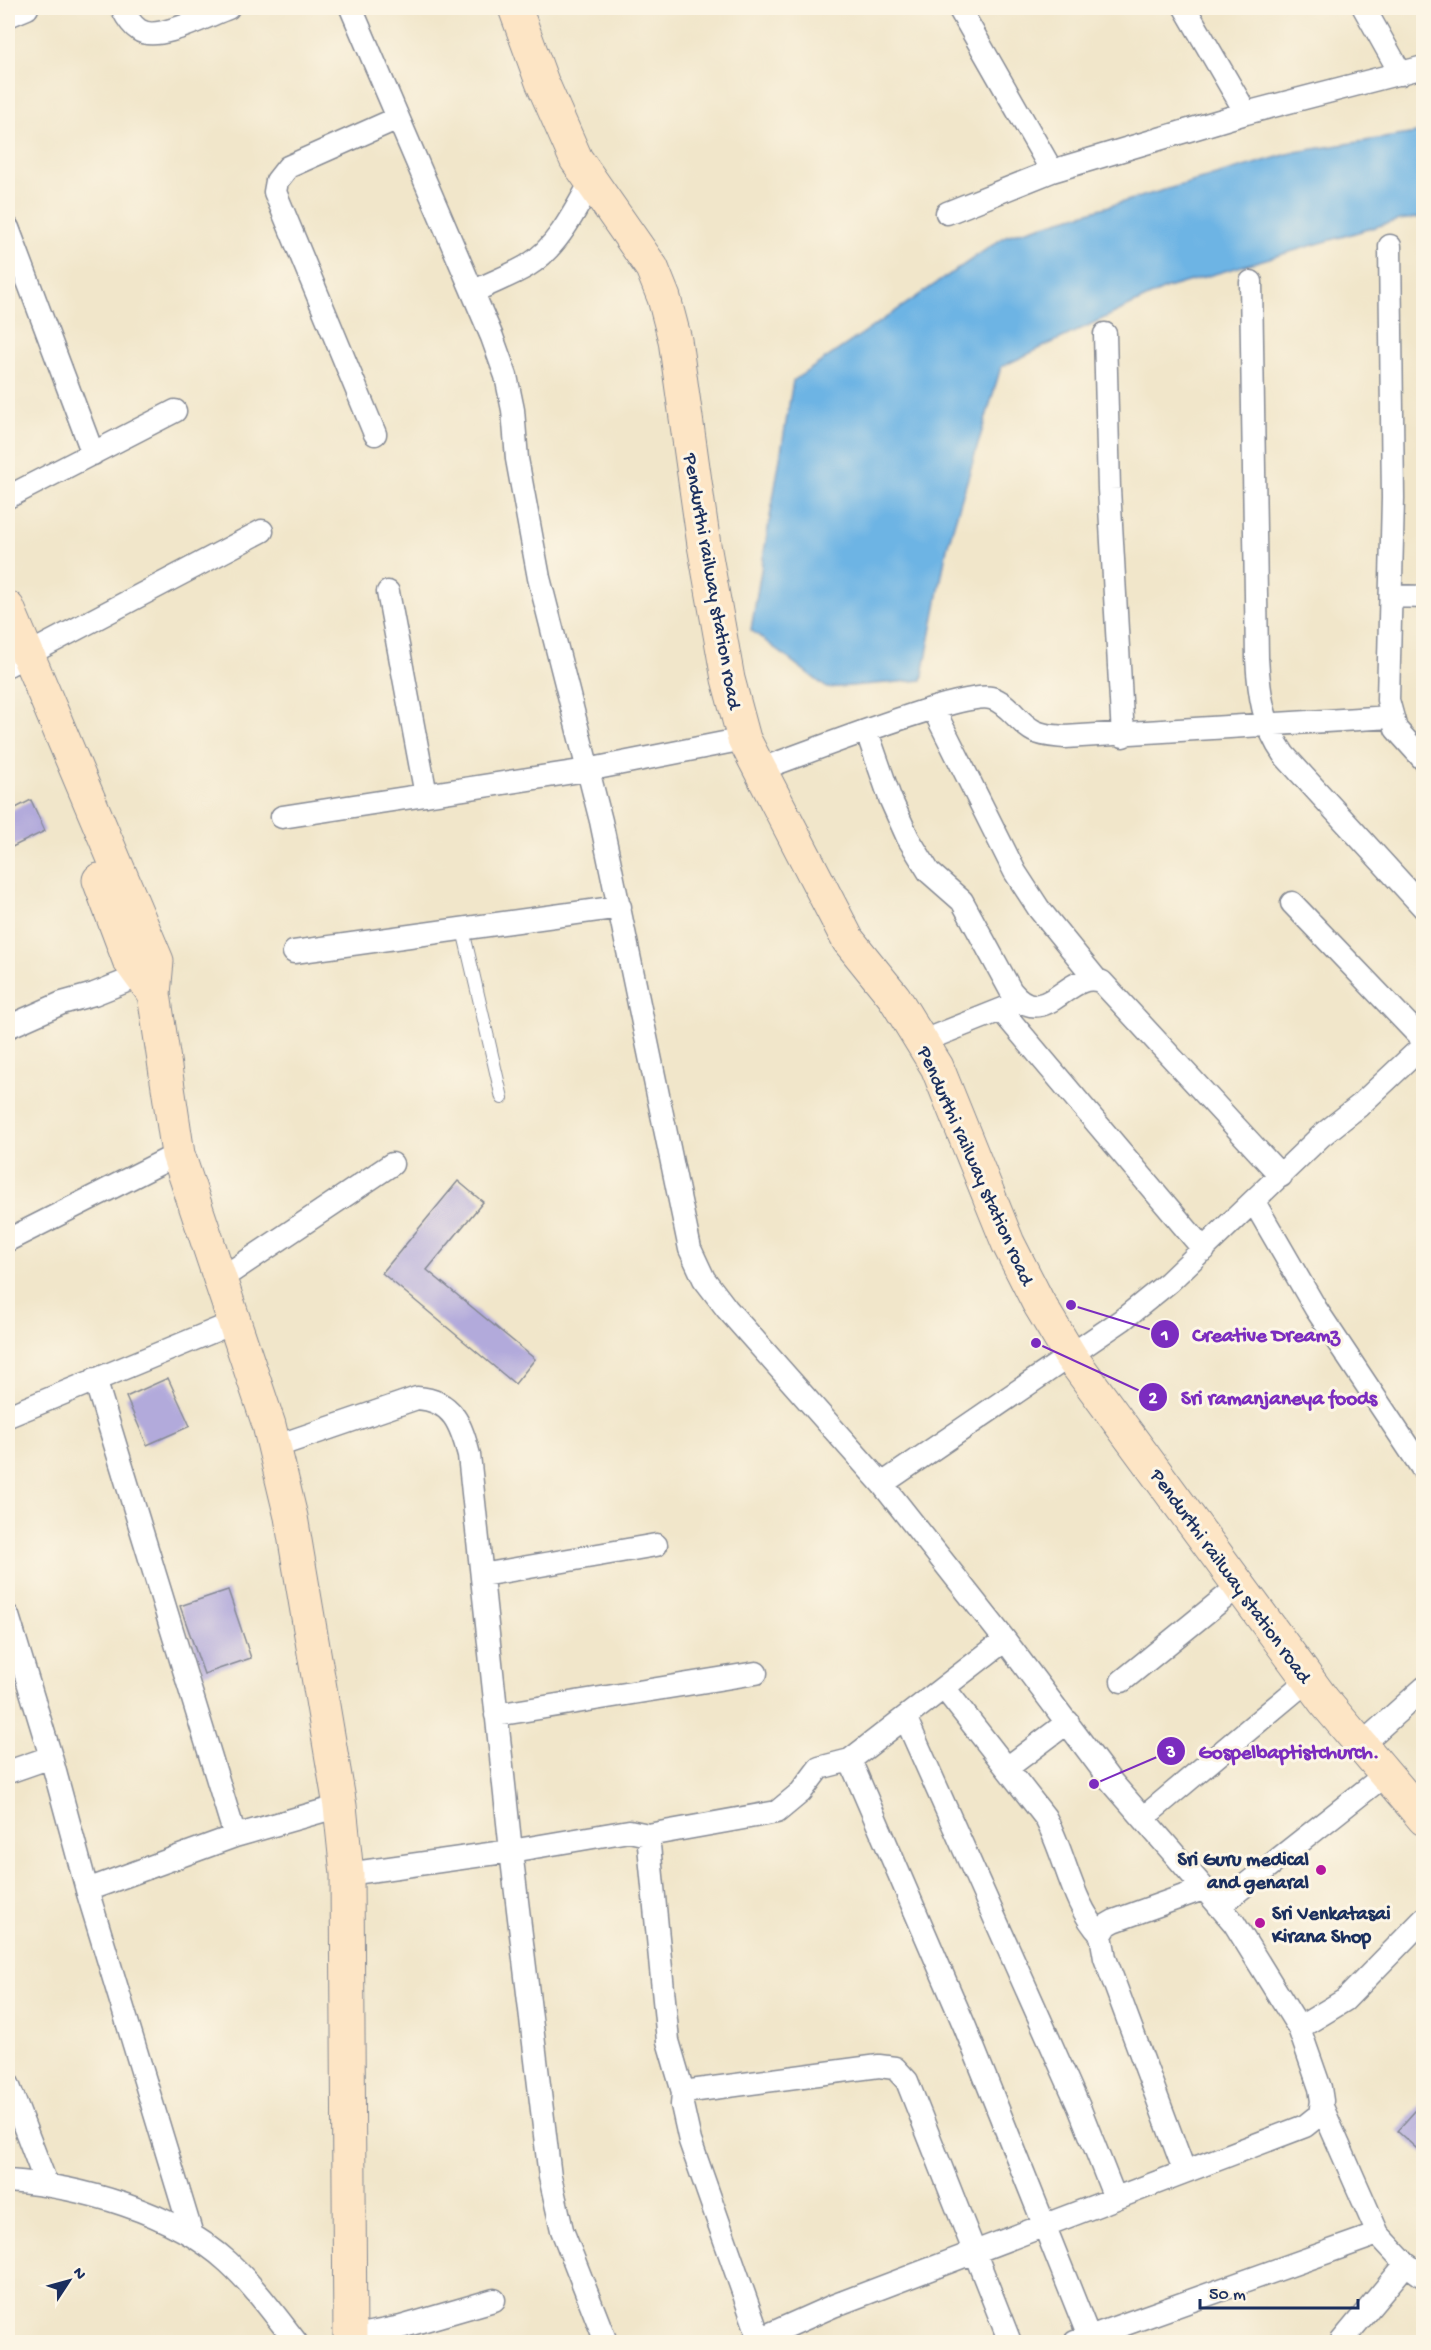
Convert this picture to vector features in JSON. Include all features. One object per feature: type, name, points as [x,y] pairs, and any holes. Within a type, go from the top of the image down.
[{"type":"street","points":[[8,16],[27,8]]},
{"type":"street","points":[[122,8],[138,30],[148,34],[169,31],[228,8]]},
{"type":"street","points":[[351,8],[473,292],[506,376],[513,410],[517,459],[526,518],[620,907],[690,1249],[704,1279],[727,1309],[882,1484],[1005,1640],[1110,1780],[1219,1906],[1254,1953],[1299,2028],[1320,2088],[1322,2107],[1378,2234],[1415,2271],[1341,2343]]},
{"type":"street","name":"Pendurthi railway station road","points":[[515,8],[564,134],[591,182],[626,227],[652,268],[664,298],[675,340],[704,545],[728,679],[744,739],[848,940],[894,997],[923,1041],[950,1096],[1008,1243],[1038,1302],[1071,1357],[1309,1679],[1424,1819]]},
{"type":"street","points":[[959,8],[1052,171]]},
{"type":"street","points":[[1185,8],[1246,113]]},
{"type":"street","points":[[1364,8],[1401,74]]},
{"type":"street","points":[[947,213],[1052,171],[1246,113],[1424,68]]},
{"type":"street","points":[[375,434],[275,192],[277,181],[288,167],[398,118]]},
{"type":"street","points":[[473,292],[528,265],[544,252],[576,209],[591,182]]},
{"type":"street","points":[[8,228],[93,454]]},
{"type":"street","points":[[1390,246],[1392,596],[1388,700],[1396,729],[1420,750]]},
{"type":"street","points":[[1251,282],[1257,658],[1262,710],[1276,744],[1314,790],[1424,908]]},
{"type":"street","points":[[1105,334],[1109,501],[1123,736]]},
{"type":"street","points":[[8,497],[175,411]]},
{"type":"street","points":[[13,662],[262,531]]},
{"type":"street","points":[[388,592],[426,795]]},
{"type":"street","points":[[1392,596],[1424,597]]},
{"type":"street","points":[[8,608],[13,662],[157,961],[147,985],[178,1154],[274,1447],[291,1517],[340,1806],[347,1874],[350,2340],[494,2300]]},
{"type":"street","points":[[760,769],[970,698],[993,699],[1035,732],[1065,737],[1123,736],[1391,717]]},
{"type":"street","points":[[934,710],[1015,872],[1039,909],[1095,978],[1109,988],[1281,1176]]},
{"type":"street","points":[[867,732],[890,798],[908,838],[929,872],[962,901],[1011,990],[1011,1006],[1204,1250]]},
{"type":"street","points":[[282,817],[587,770],[744,739]]},
{"type":"street","points":[[882,1484],[1122,1320],[1204,1250],[1424,1043],[1292,903]]},
{"type":"street","points":[[294,952],[620,907]]},
{"type":"street","points":[[923,1041],[1011,1006],[1040,1004],[1085,980],[1095,978]]},
{"type":"street","points":[[8,1027],[62,1003],[94,994],[147,985]]},
{"type":"street","points":[[8,1240],[178,1154]]},
{"type":"street","points":[[219,1280],[392,1164]]},
{"type":"street","points":[[1254,1202],[1317,1309],[1424,1471]]},
{"type":"street","points":[[8,1416],[233,1323]]},
{"type":"street","points":[[94,1379],[236,1836]]},
{"type":"street","points":[[274,1447],[417,1398],[434,1399],[455,1417],[464,1436],[470,1455],[511,1851],[550,2177],[562,2230],[606,2343]]},
{"type":"street","points":[[482,1575],[656,1545]]},
{"type":"street","points":[[1122,1681],[1240,1585]]},
{"type":"street","points":[[8,1616],[51,1757],[87,1890],[192,2235]]},
{"type":"street","points":[[347,1874],[511,1851],[629,1831],[648,1835],[777,1812],[801,1792],[819,1768],[850,1760],[945,1689],[1005,1640]]},
{"type":"street","points":[[496,1715],[756,1673]]},
{"type":"street","points":[[1143,1818],[1309,1679]]},
{"type":"street","points":[[1361,1744],[1424,1688]]},
{"type":"street","points":[[945,1689],[1045,1817],[1054,1833],[1085,1916],[1101,1935],[1105,1958],[1184,2170]]},
{"type":"street","points":[[906,1719],[1074,2097],[1115,2198]]},
{"type":"street","points":[[1007,1768],[1068,1722]]},
{"type":"street","points":[[8,1772],[51,1757]]},
{"type":"street","points":[[850,1760],[965,2027],[1044,2227],[1085,2341],[1378,2234]]},
{"type":"street","points":[[1219,1906],[1386,1774]]},
{"type":"street","points":[[87,1890],[236,1836],[340,1806]]},
{"type":"street","points":[[648,1835],[668,2041],[683,2092],[682,2105],[690,2141],[756,2341],[833,2306],[1044,2227],[1184,2170],[1305,2126],[1317,2118],[1322,2107]]},
{"type":"street","points":[[1101,1935],[1107,1925],[1203,1888]]},
{"type":"street","points":[[1299,2028],[1345,2000],[1424,1919]]},
{"type":"street","points":[[683,2092],[879,2066],[895,2068],[907,2081],[976,2251],[1010,2343]]},
{"type":"street","points":[[8,2084],[46,2183]]},
{"type":"street","points":[[8,2181],[46,2183],[127,2206],[192,2235],[235,2270],[296,2343]]},
{"type":"lane","points":[[462,930],[502,1098]]},
{"type":"water","points":[[1423,132],[1423,217],[1399,220],[1167,288],[1001,367],[947,548],[922,680],[827,688],[751,630],[793,381],[1006,236],[1295,152]]},
{"type":"building","points":[[31,800],[45,831],[8,849],[8,812]]},
{"type":"building","points":[[458,1181],[483,1202],[427,1270],[535,1359],[515,1384],[382,1273]]},
{"type":"building","points":[[168,1378],[190,1426],[147,1445],[126,1397]]},
{"type":"building","points":[[228,1590],[251,1658],[204,1674],[180,1606]]},
{"type":"building","points":[[1424,2101],[1424,2155],[1397,2131]]},
{"type":"place","name":"Creative Dreamz","points":[[1071,1305]]},
{"type":"place","name":"Sri ramanjaneya foods","points":[[1036,1343]]},
{"type":"place","name":"Gospelbaptistchurch.","points":[[1094,1784]]},
{"type":"place","name":"Sri Guru medical and genaral","points":[[1321,1870]]},
{"type":"place","name":"Sri Venkatasai Kirana Shop","points":[[1260,1923]]}]
